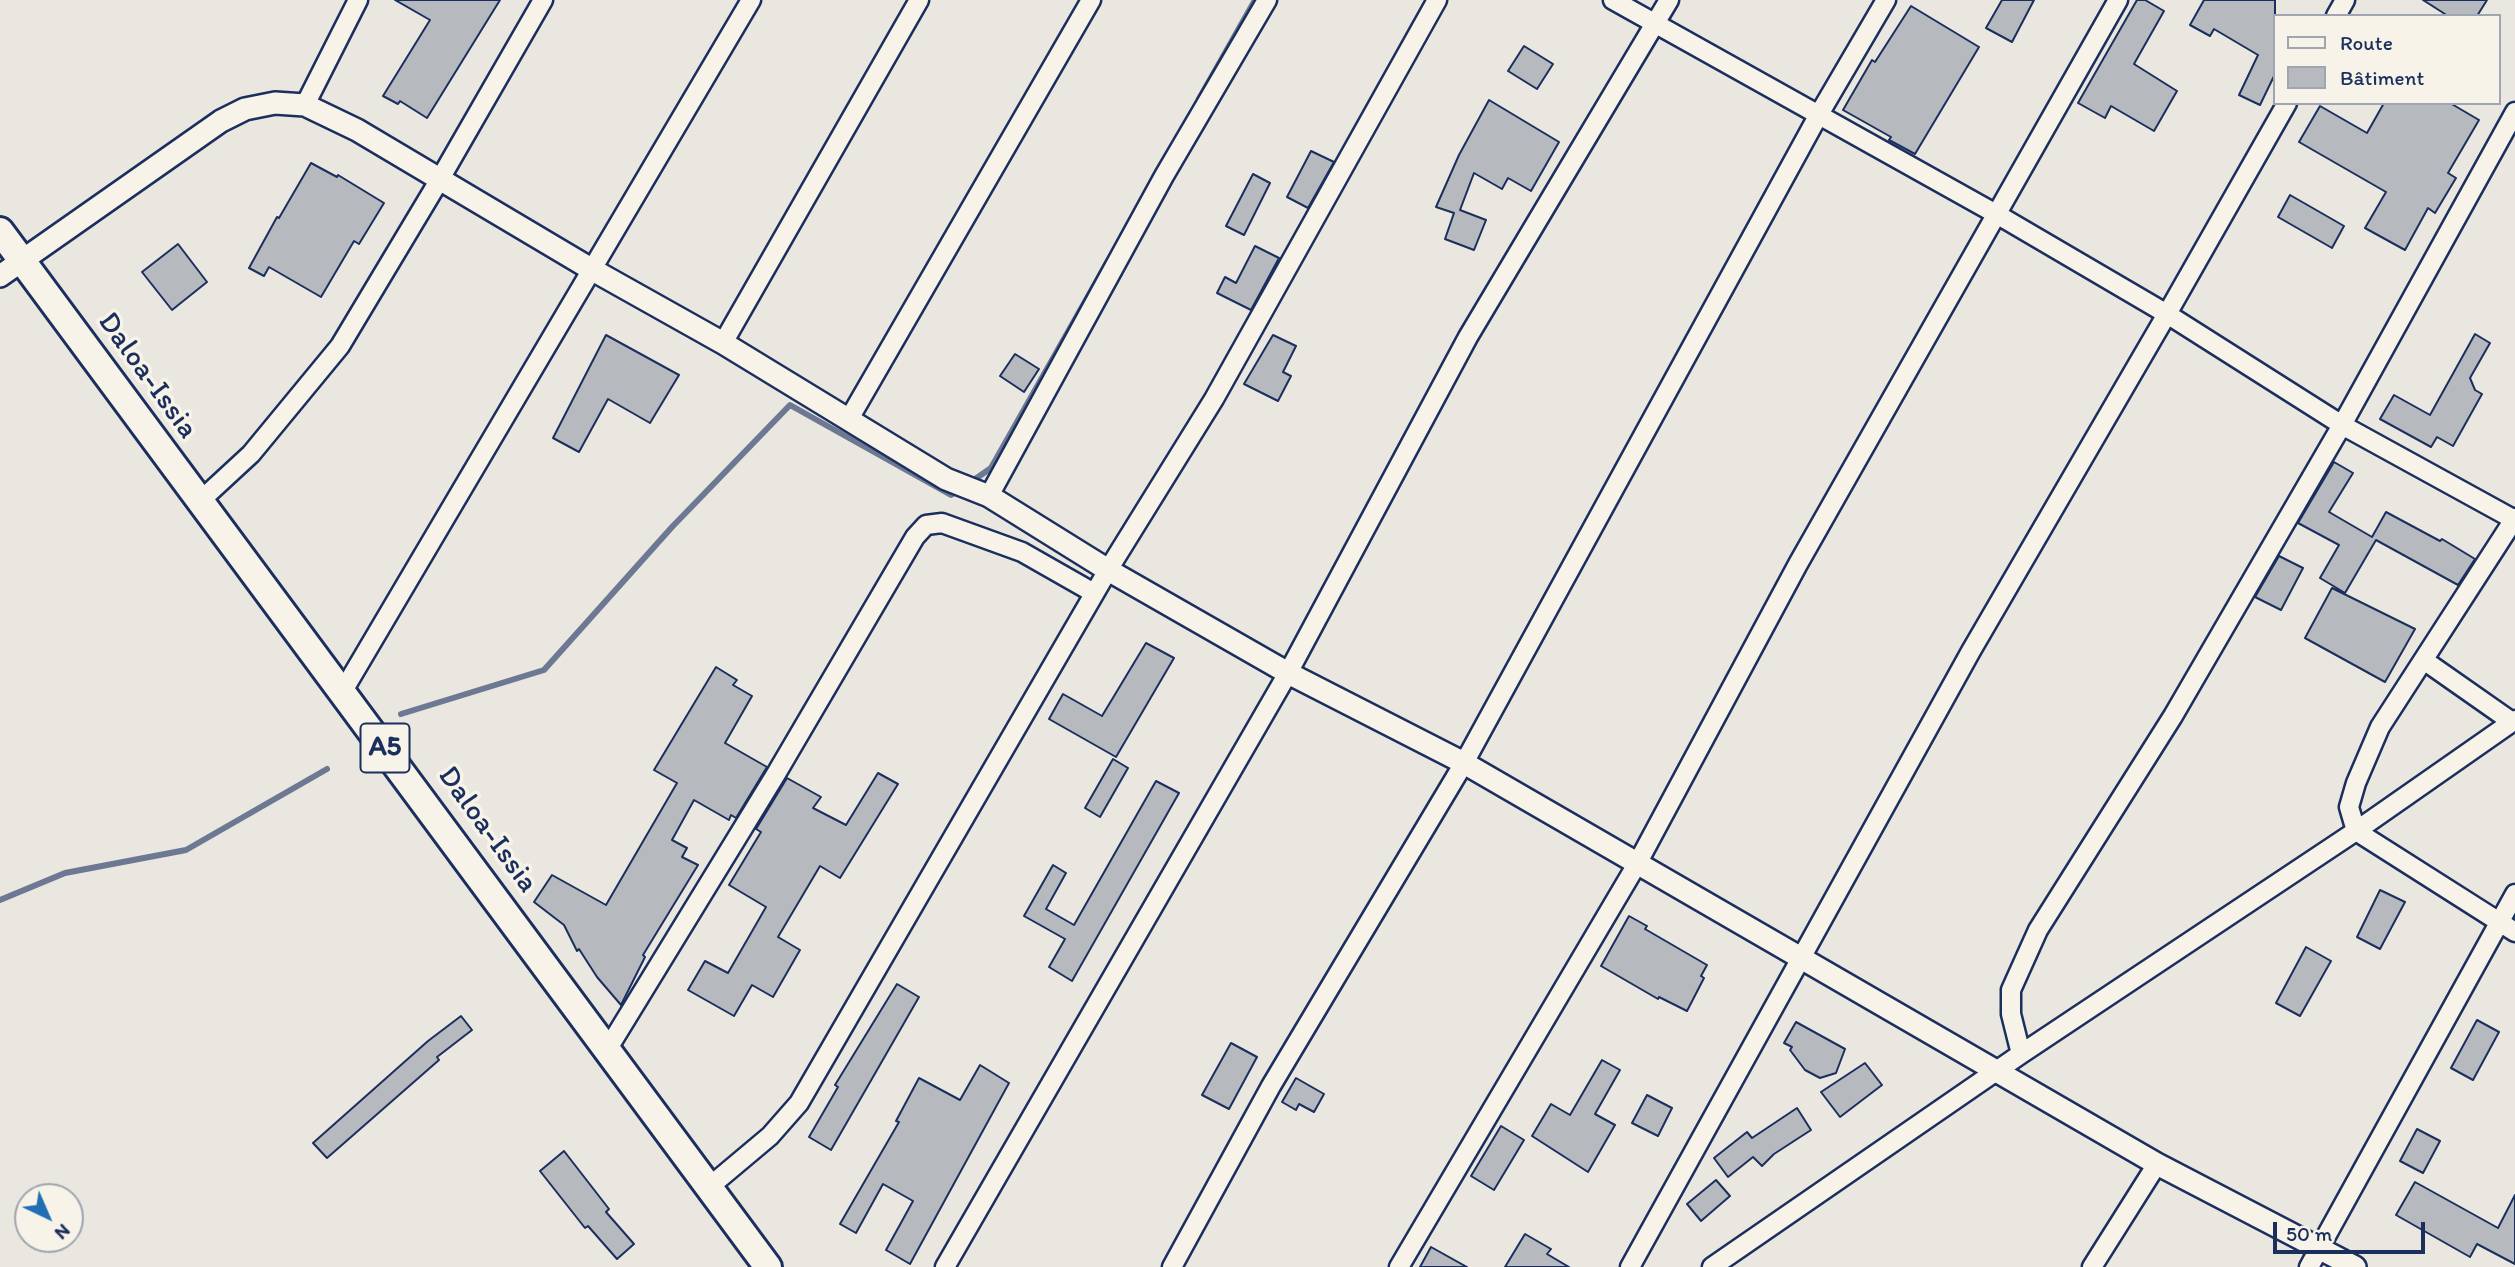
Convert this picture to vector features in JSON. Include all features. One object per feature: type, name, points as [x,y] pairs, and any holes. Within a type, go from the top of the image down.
[{"type":"main road","name":"Daloa-Issia","points":[[0,231],[768,1267]]},
{"type":"street","points":[[305,104],[358,0]]},
{"type":"street","points":[[199,502],[251,454],[340,346],[543,0]]},
{"type":"street","points":[[342,691],[751,0]]},
{"type":"street","points":[[723,343],[919,0]]},
{"type":"street","points":[[849,419],[1091,0]]},
{"type":"street","points":[[984,494],[1267,0]]},
{"type":"street","points":[[709,1188],[770,1136],[799,1103],[1094,593],[1214,399],[1437,0]]},
{"type":"street","points":[[1613,0],[1998,215],[2167,314],[2342,425],[2515,519],[2380,727],[2356,783],[2349,807],[2356,831],[2515,933]]},
{"type":"street","points":[[945,1267],[1289,673],[1468,337],[1669,0]]},
{"type":"street","points":[[1172,1267],[1271,1086],[1464,763],[1818,116],[1886,0]]},
{"type":"street","points":[[1399,1267],[1637,864],[1798,564],[2118,0]]},
{"type":"street","points":[[0,276],[221,121],[245,109],[275,103],[305,104],[357,130],[591,269],[723,343],[950,481],[984,494],[1108,570],[1289,673],[1464,763],[2157,1164],[2355,1267]]},
{"type":"street","points":[[1630,1267],[1971,651],[2286,105]]},
{"type":"street","points":[[2021,1054],[2011,1014],[2011,990],[2038,930],[2173,716],[2342,425],[2515,112]]},
{"type":"street","points":[[607,1050],[776,774],[915,537],[926,525],[942,523],[1022,552],[1094,593]]},
{"type":"street","points":[[1712,1267],[2021,1054],[2356,831],[2513,721],[2425,661]]},
{"type":"street","points":[[2308,1267],[2515,894]]},
{"type":"street","points":[[2091,1267],[2157,1164]]},
{"type":"building","points":[[395,0],[500,0],[427,118],[400,101],[398,104],[383,96],[430,20]]},
{"type":"building","points":[[2002,0],[2034,0],[2012,42],[1986,28]]},
{"type":"building","points":[[2137,0],[2145,0],[2164,11],[2134,64],[2177,91],[2154,131],[2111,106],[2105,118],[2078,103]]},
{"type":"building","points":[[2204,0],[2275,0],[2274,76],[2260,105],[2239,95],[2258,55],[2214,29],[2210,36],[2190,25]]},
{"type":"building","points":[[2423,0],[2487,0],[2478,14],[2445,14]]},
{"type":"building","points":[[1911,6],[1979,47],[1915,154],[1843,110],[1872,60],[1875,62]]},
{"type":"building","points":[[1524,46],[1553,64],[1537,89],[1508,71]]},
{"type":"building","points":[[1489,100],[1559,142],[1531,191],[1508,178],[1502,189],[1474,173],[1460,210],[1486,220],[1474,250],[1445,239],[1454,213],[1436,207],[1459,155]]},
{"type":"building","points":[[2383,105],[2453,105],[2479,120],[2448,173],[2456,178],[2435,213],[2428,208],[2405,250],[2365,228],[2386,192],[2299,142],[2320,106],[2367,133]]},
{"type":"building","points":[[1311,151],[1334,162],[1308,208],[1287,197]]},
{"type":"building","points":[[311,163],[337,177],[338,175],[384,203],[359,244],[354,241],[321,297],[269,267],[264,276],[249,268]]},
{"type":"building","points":[[1253,174],[1270,183],[1244,235],[1226,226]]},
{"type":"building","points":[[2290,195],[2344,226],[2332,248],[2278,217]]},
{"type":"building","points":[[178,244],[207,282],[172,310],[142,272]]},
{"type":"building","points":[[1255,246],[1279,258],[1251,310],[1217,293],[1225,277],[1236,283]]},
{"type":"building","points":[[2475,334],[2490,343],[2470,378],[2475,390],[2482,394],[2453,446],[2437,437],[2431,447],[2380,419],[2394,395],[2430,415]]},
{"type":"building","points":[[606,335],[679,375],[650,423],[608,399],[579,452],[553,438]]},
{"type":"building","points":[[1273,335],[1296,346],[1283,372],[1291,376],[1278,401],[1244,384]]},
{"type":"building","points":[[1015,354],[1039,369],[1024,392],[1000,376]]},
{"type":"building","points":[[2334,462],[2353,473],[2329,512],[2372,537],[2386,512],[2440,541],[2442,539],[2475,559],[2458,585],[2376,540],[2345,593],[2320,578],[2339,545],[2298,523]]},
{"type":"building","points":[[2279,556],[2303,568],[2281,610],[2255,597]]},
{"type":"building","points":[[2332,588],[2415,629],[2385,682],[2305,638]]},
{"type":"building","points":[[1146,643],[1174,658],[1116,757],[1049,719],[1063,694],[1102,716]]},
{"type":"building","points":[[716,667],[737,680],[733,685],[752,696],[725,743],[767,767],[736,818],[731,815],[729,820],[694,800],[672,840],[687,848],[682,857],[698,865],[643,955],[645,957],[621,1005],[597,977],[579,949],[577,951],[564,925],[534,902],[552,875],[606,905],[677,783],[654,770]]},
{"type":"building","points":[[1113,759],[1128,768],[1100,817],[1085,808]]},
{"type":"building","points":[[878,773],[898,784],[840,878],[820,866],[778,937],[800,950],[773,997],[752,985],[734,1016],[688,990],[705,961],[728,973],[766,907],[729,885],[761,832],[756,829],[787,778],[821,797],[813,808],[846,825]]},
{"type":"building","points":[[1156,781],[1179,793],[1072,981],[1049,967],[1065,939],[1024,916],[1053,865],[1066,873],[1046,909],[1074,925]]},
{"type":"building","points":[[2380,890],[2405,902],[2380,949],[2357,937]]},
{"type":"building","points":[[1629,916],[1647,926],[1645,929],[1707,965],[1701,976],[1704,978],[1687,1011],[1659,997],[1658,999],[1601,966]]},
{"type":"building","points":[[2306,947],[2331,961],[2300,1016],[2276,1003]]},
{"type":"building","points":[[897,984],[919,997],[831,1150],[809,1137],[838,1087],[835,1085]]},
{"type":"building","points":[[461,1016],[472,1030],[437,1057],[439,1060],[327,1158],[313,1143],[428,1041]]},
{"type":"building","points":[[2477,1020],[2499,1032],[2473,1080],[2451,1068]]},
{"type":"building","points":[[1796,1022],[1845,1049],[1836,1073],[1820,1078],[1805,1070],[1790,1050],[1792,1047],[1784,1043]]},
{"type":"building","points":[[1231,1043],[1257,1057],[1229,1109],[1202,1095]]},
{"type":"building","points":[[1602,1060],[1620,1070],[1595,1114],[1615,1125],[1588,1172],[1532,1136],[1551,1104],[1570,1115]]},
{"type":"building","points":[[1865,1063],[1882,1085],[1840,1117],[1821,1092]]},
{"type":"building","points":[[980,1065],[1009,1083],[910,1264],[886,1250],[913,1201],[883,1184],[856,1233],[840,1224],[899,1122],[896,1121],[919,1078],[960,1100]]},
{"type":"building","points":[[1296,1078],[1324,1094],[1314,1112],[1299,1104],[1296,1110],[1282,1102]]},
{"type":"building","points":[[1647,1095],[1672,1108],[1658,1136],[1632,1123]]},
{"type":"building","points":[[1797,1108],[1811,1130],[1774,1154],[1762,1166],[1753,1157],[1728,1177],[1714,1158],[1747,1132],[1752,1138]]},
{"type":"building","points":[[1501,1126],[1524,1140],[1494,1190],[1471,1176]]},
{"type":"building","points":[[2417,1129],[2440,1141],[2423,1173],[2400,1161]]},
{"type":"building","points":[[564,1151],[609,1209],[606,1212],[634,1244],[617,1259],[588,1226],[585,1228],[540,1171]]},
{"type":"building","points":[[1716,1180],[1730,1196],[1701,1221],[1687,1204]]},
{"type":"building","points":[[2415,1182],[2498,1228],[2515,1195],[2515,1264],[2477,1244],[2470,1257],[2396,1215]]},
{"type":"building","points":[[1525,1234],[1551,1249],[1547,1254],[1569,1267],[1505,1267]]},
{"type":"building","points":[[1431,1247],[1467,1267],[1420,1267]]},
{"type":"waterway","points":[[1199,99],[1255,0]]},
{"type":"waterway","points":[[968,484],[991,468],[1108,261]]},
{"type":"waterway","points":[[401,714],[544,670],[672,527],[790,405],[951,495],[959,490]]},
{"type":"waterway","points":[[0,900],[65,873],[186,850],[327,769]]}]
